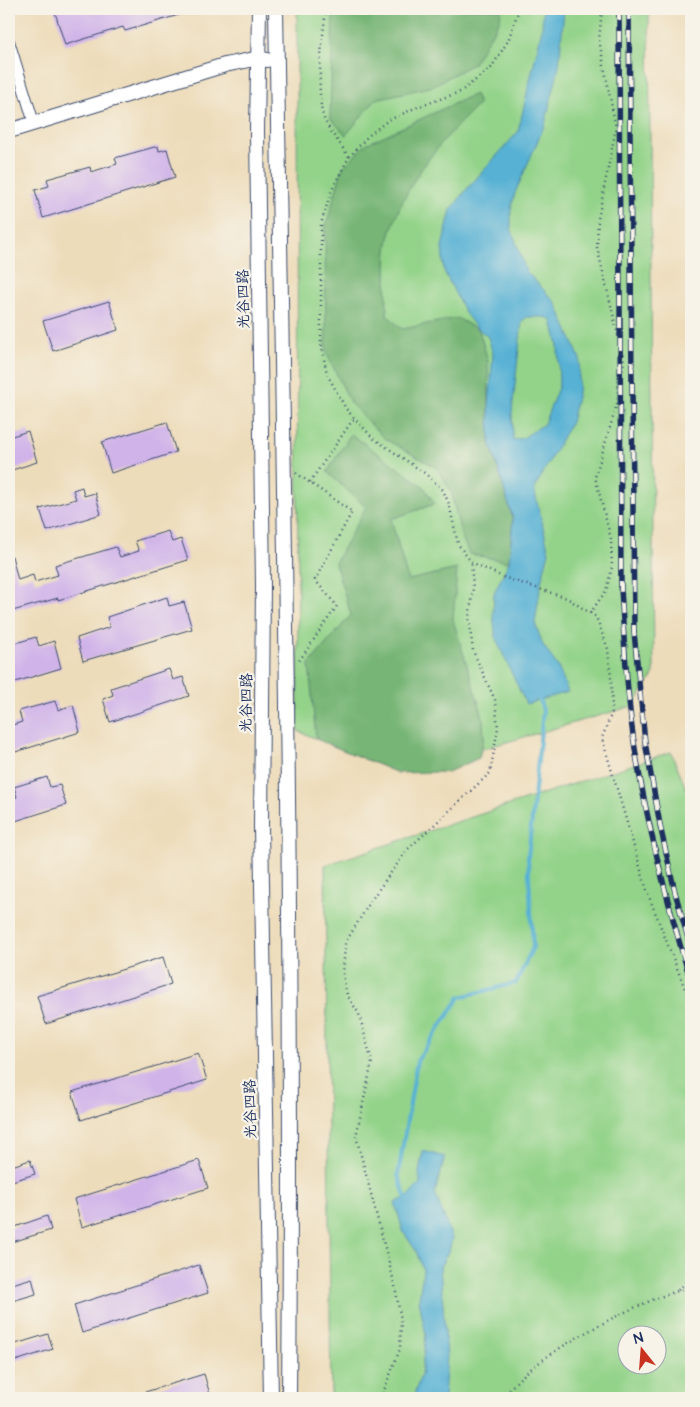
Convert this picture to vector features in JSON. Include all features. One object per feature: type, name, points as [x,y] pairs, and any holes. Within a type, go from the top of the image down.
[{"type":"main road","name":"光谷四路","points":[[259,9],[257,131],[263,586],[261,827],[271,1398]]},
{"type":"main road","points":[[276,9],[290,1199],[288,1398]]},
{"type":"main road","points":[[9,131],[225,65],[259,58],[277,62]]},
{"type":"street","points":[[9,41],[34,123]]},
{"type":"path","points":[[326,9],[321,73],[321,102],[325,120],[348,157]]},
{"type":"path","points":[[519,9],[508,41],[491,68],[460,92],[415,108],[388,121],[368,136],[348,157],[332,189],[321,224],[321,343],[327,374],[346,409],[373,438],[426,474],[442,490],[449,504],[458,544],[471,562],[503,576],[567,598],[596,617],[608,649],[612,678],[612,712],[602,738],[648,894],[691,1004]]},
{"type":"path","points":[[590,613],[606,592],[612,567],[611,539],[594,477],[617,404],[624,360],[597,247],[598,219],[616,128],[599,40],[602,9]]},
{"type":"path","points":[[310,482],[354,418]]},
{"type":"path","points":[[282,463],[352,512],[315,580],[337,606],[285,680]]},
{"type":"path","points":[[381,1398],[400,1349],[401,1320],[395,1286],[356,1136],[372,1062],[358,1014],[347,995],[343,975],[345,943],[374,896],[408,849],[490,773],[498,728],[495,700],[473,651],[469,619],[473,588],[471,562]]},
{"type":"path","points":[[677,1291],[691,1278]]},
{"type":"path","points":[[504,1398],[508,1390],[542,1358],[648,1302],[691,1288]]},
{"type":"green space","points":[[297,9],[649,9],[654,674],[633,706],[398,773],[298,731]]},
{"type":"green space","points":[[333,9],[501,9],[500,20],[473,64],[430,87],[376,99],[346,135],[330,118]]},
{"type":"green space","points":[[475,94],[479,104],[450,134],[425,165],[404,199],[396,218],[387,246],[387,315],[402,329],[457,318],[479,330],[488,361],[490,442],[513,519],[509,562],[469,554],[461,535],[451,492],[437,468],[385,439],[351,404],[326,352],[325,229],[343,167],[366,144]]},
{"type":"green space","points":[[351,434],[423,486],[435,504],[391,519],[408,580],[457,569],[453,620],[483,717],[484,738],[479,758],[448,772],[398,773],[316,739],[309,664],[351,615],[335,563],[366,507],[327,472]]},
{"type":"green space","points":[[671,752],[691,800],[691,1398],[331,1398],[325,865]]},
{"type":"water","points":[[543,9],[564,9],[559,67],[545,124],[515,193],[511,209],[511,228],[526,271],[556,303],[580,359],[578,393],[571,422],[534,489],[549,552],[541,582],[535,623],[543,645],[558,667],[568,692],[526,704],[496,639],[493,614],[494,593],[509,562],[513,519],[490,442],[489,405],[493,353],[488,337],[475,326],[465,313],[444,271],[442,247],[451,210],[467,189],[518,132],[542,29]],"holes":[[[527,317],[545,317],[552,320],[558,345],[559,385],[544,424],[523,438],[513,440],[512,412],[522,321]]]},
{"type":"water","points":[[423,1151],[445,1157],[435,1193],[452,1238],[450,1248],[440,1267],[447,1356],[444,1398],[413,1398],[421,1375],[426,1335],[419,1300],[423,1270],[416,1251],[403,1231],[395,1203],[409,1196],[420,1183],[419,1172]]},
{"type":"building","points":[[54,9],[92,9],[94,14],[111,9],[191,9],[192,11],[125,31],[123,27],[65,45]]},
{"type":"building","points":[[158,146],[159,151],[167,149],[175,177],[43,218],[35,190],[49,186],[47,179],[90,167],[91,172],[117,164],[115,158]]},
{"type":"building","points":[[109,301],[118,330],[53,351],[43,321]]},
{"type":"building","points":[[167,422],[176,452],[111,473],[102,442]]},
{"type":"building","points":[[28,431],[37,462],[9,471],[9,437]]},
{"type":"building","points":[[82,487],[84,496],[95,493],[101,514],[47,531],[40,509],[76,499],[73,490]]},
{"type":"building","points":[[168,531],[172,542],[181,539],[188,560],[58,600],[58,598],[9,612],[9,556],[12,556],[18,580],[33,575],[35,582],[58,575],[55,565],[116,547],[120,557],[139,551],[135,541]]},
{"type":"building","points":[[167,597],[169,606],[184,602],[192,629],[83,661],[77,638],[110,627],[107,617]]},
{"type":"building","points":[[36,637],[39,646],[54,641],[61,668],[9,684],[9,645]]},
{"type":"building","points":[[169,669],[173,680],[183,677],[189,696],[110,722],[103,699],[113,695],[111,688]]},
{"type":"building","points":[[55,701],[58,710],[73,705],[80,732],[9,754],[9,726],[22,722],[19,711]]},
{"type":"building","points":[[47,777],[50,787],[60,785],[66,805],[9,823],[9,799],[17,797],[14,787]]},
{"type":"building","points":[[163,957],[171,984],[46,1024],[37,996]]},
{"type":"building","points":[[198,1053],[207,1080],[81,1120],[72,1092]]},
{"type":"building","points":[[30,1160],[35,1174],[9,1182],[9,1167]]},
{"type":"building","points":[[199,1160],[208,1188],[82,1227],[74,1199]]},
{"type":"building","points":[[47,1216],[51,1230],[9,1243],[9,1229]]},
{"type":"building","points":[[199,1265],[208,1293],[82,1333],[74,1305]]},
{"type":"building","points":[[32,1278],[36,1294],[9,1302],[9,1285]]},
{"type":"building","points":[[48,1334],[53,1349],[9,1363],[9,1346]]},
{"type":"building","points":[[204,1374],[211,1398],[132,1398],[132,1396]]},
{"type":"waterway","points":[[407,1202],[398,1175],[417,1061],[460,997],[516,983],[533,947],[528,857],[543,711],[539,697]]},
{"type":"railway","points":[[619,9],[621,588],[626,662],[633,735],[650,829],[665,891],[691,982]]},
{"type":"railway","points":[[629,9],[634,632],[645,742],[661,830],[675,892],[691,949]]}]
